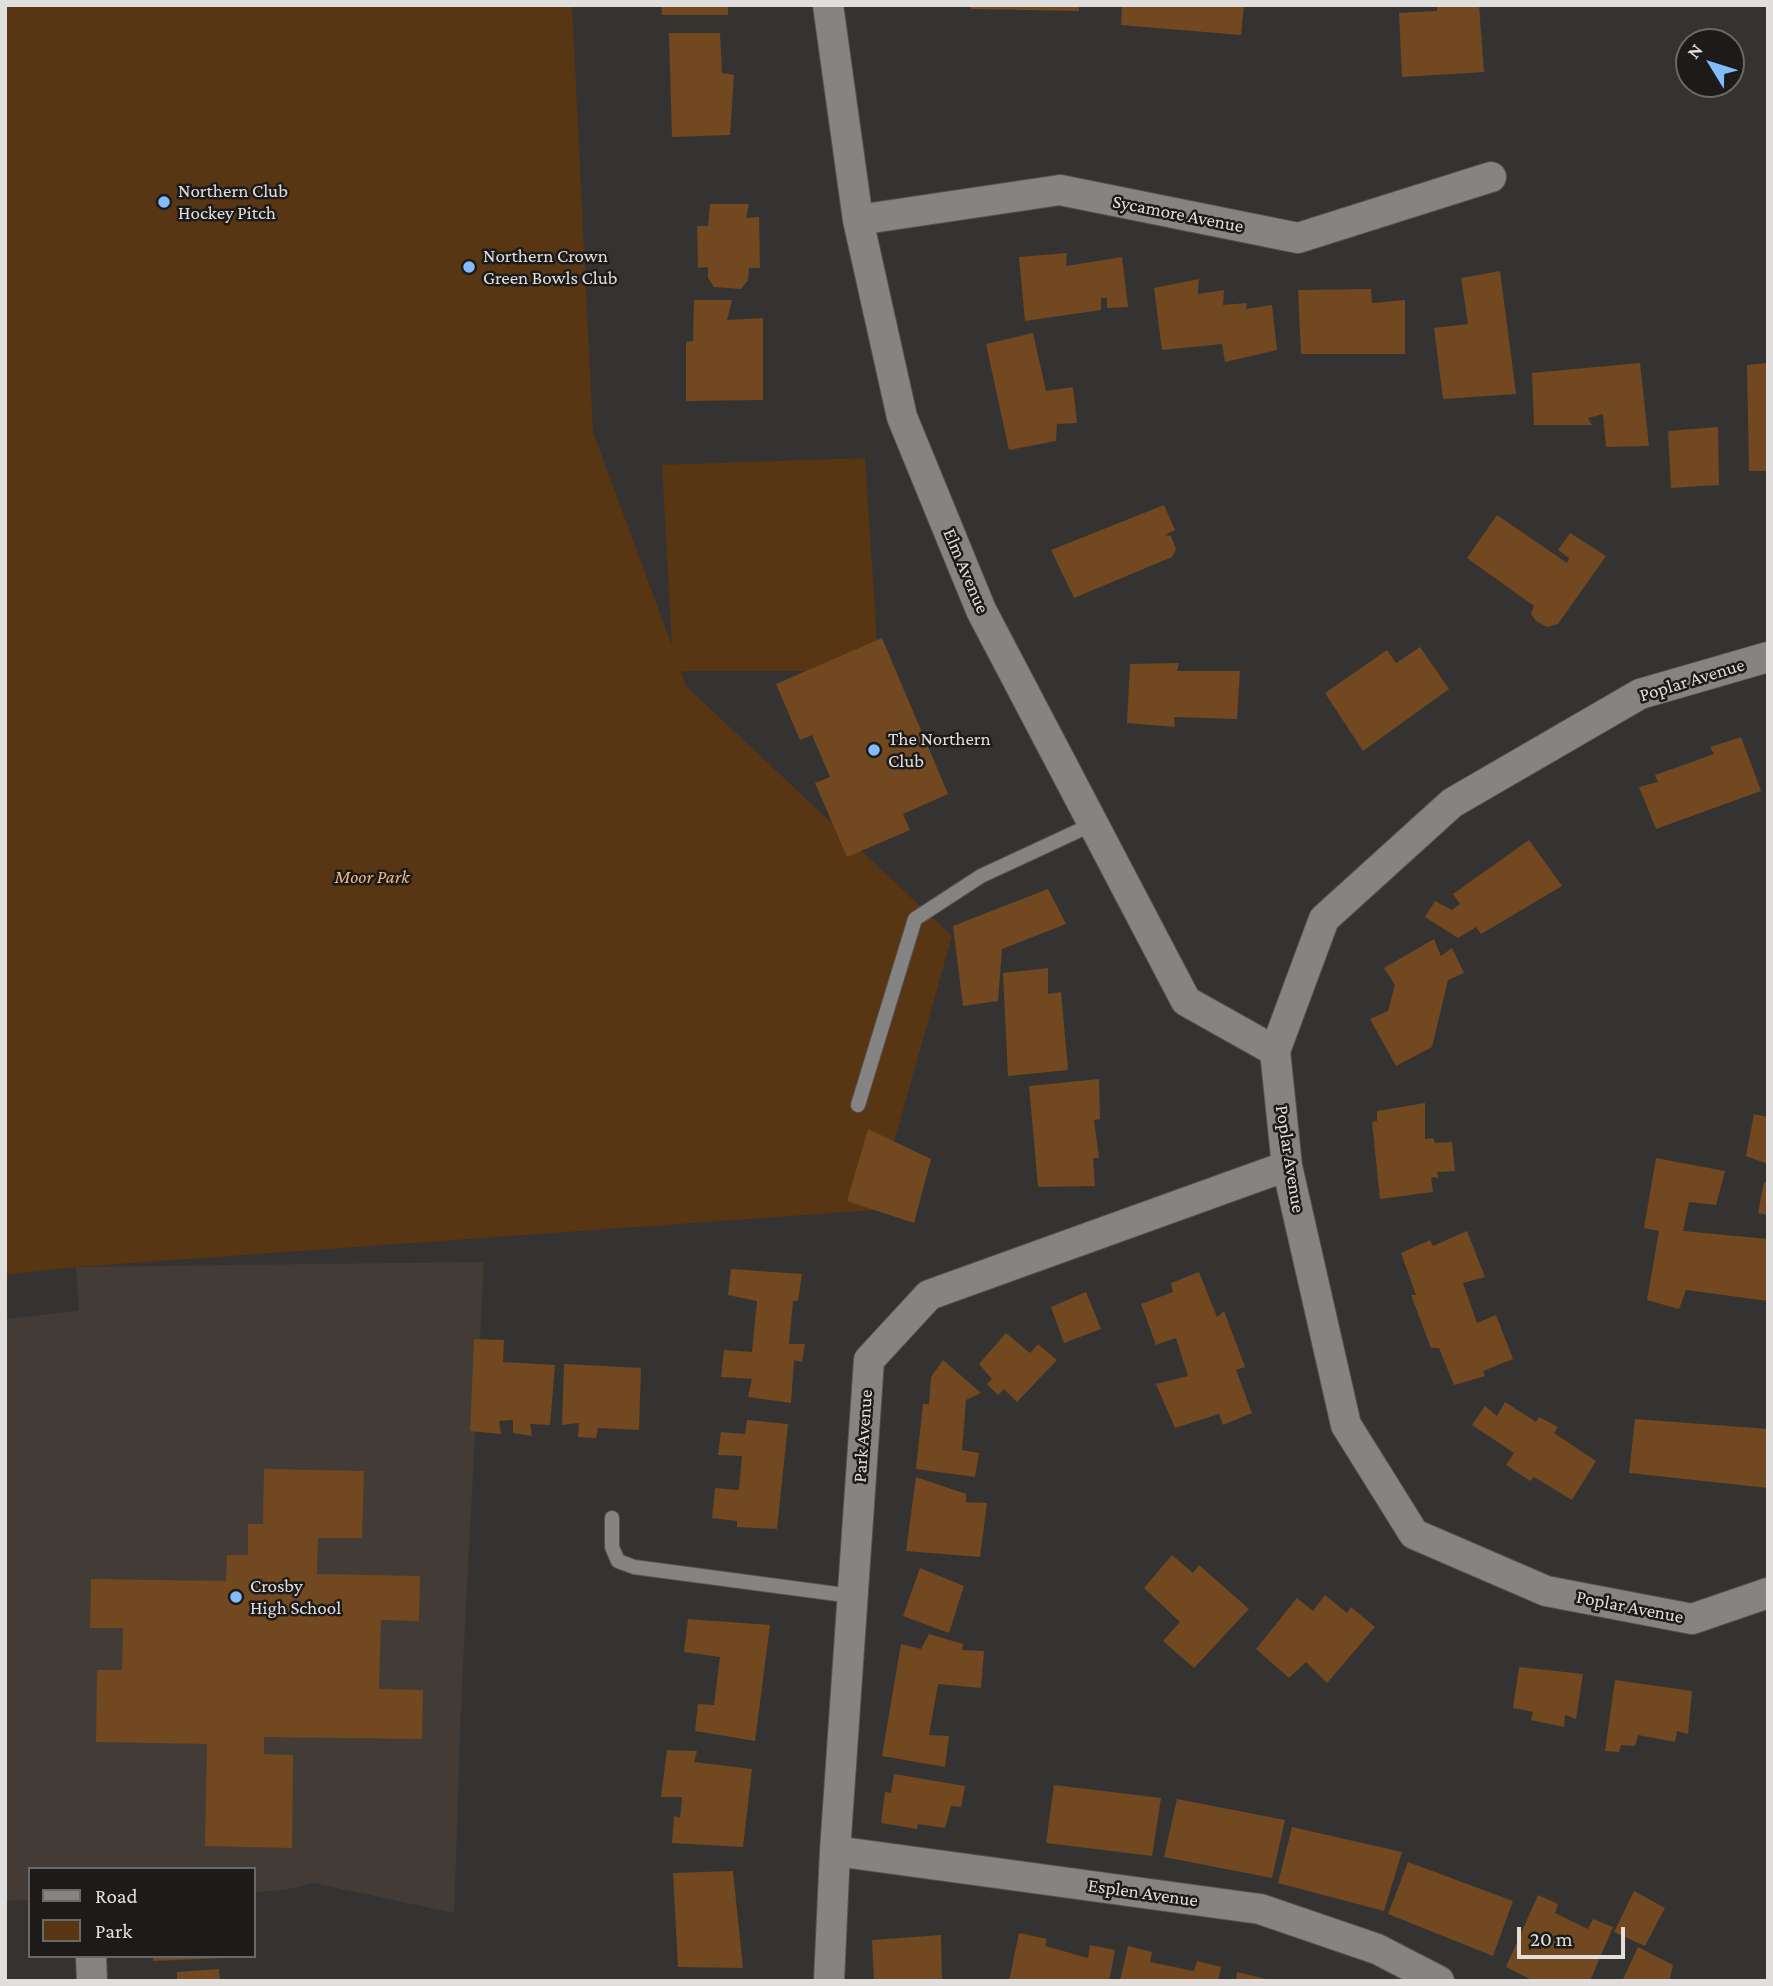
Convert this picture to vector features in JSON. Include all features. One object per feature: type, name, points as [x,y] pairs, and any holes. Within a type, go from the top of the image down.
[{"type":"street","name":"Elm Avenue","points":[[828,5],[858,220],[902,416],[981,610],[1186,1002],[1275,1051]]},
{"type":"street","name":"Sycamore Avenue","points":[[858,220],[1060,190],[1298,238],[1491,177]]},
{"type":"street","name":"Poplar Avenue","points":[[1768,657],[1640,694],[1452,803],[1324,919],[1275,1051],[1287,1166],[1346,1425],[1415,1534],[1546,1591],[1692,1619],[1768,1593]]},
{"type":"street","name":"Park Avenue","points":[[829,1981],[835,1851],[869,1360],[929,1296],[1287,1166]]},
{"type":"street","name":"Esplen Avenue","points":[[835,1851],[1260,1909],[1377,1949],[1439,1981]]},
{"type":"street","points":[[91,1958],[92,1981]]},
{"type":"lane","points":[[858,1105],[915,919],[981,876],[1093,824]]},
{"type":"lane","points":[[612,1518],[612,1547],[618,1561],[634,1567],[852,1596]]},
{"type":"shaded area","name":"Crosby High School","points":[[484,1262],[462,1682],[454,1913],[314,1883],[284,1890],[256,1892],[256,1867],[28,1867],[28,1900],[5,1901],[5,1319],[79,1311],[76,1267]]},
{"type":"green space","name":"Moor Park","points":[[5,5],[572,5],[593,432],[672,646],[662,465],[865,458],[879,671],[681,671],[686,686],[952,936],[875,1210],[76,1267],[5,1275]]},
{"type":"building","points":[[661,5],[728,5],[728,15],[662,15]]},
{"type":"building","points":[[971,5],[1079,5],[1079,11],[971,9]]},
{"type":"building","points":[[1122,5],[1244,5],[1241,35],[1121,25]]},
{"type":"building","points":[[1437,5],[1479,5],[1484,72],[1402,77],[1399,13],[1437,11]]},
{"type":"building","points":[[669,33],[720,33],[722,73],[734,75],[730,135],[672,137]]},
{"type":"building","points":[[710,204],[749,204],[746,218],[759,217],[760,268],[749,268],[748,280],[741,289],[714,287],[708,278],[708,267],[698,268],[697,226],[708,226]]},
{"type":"building","points":[[1067,253],[1066,266],[1122,257],[1128,307],[1107,308],[1107,298],[1101,298],[1101,310],[1025,321],[1019,257]]},
{"type":"building","points":[[1500,271],[1516,394],[1443,399],[1434,328],[1468,324],[1461,278]]},
{"type":"building","points":[[1199,279],[1198,294],[1224,290],[1223,305],[1247,303],[1246,309],[1272,305],[1277,350],[1225,362],[1222,344],[1162,350],[1154,288]]},
{"type":"building","points":[[1371,289],[1372,303],[1405,300],[1405,354],[1301,354],[1298,290]]},
{"type":"building","points":[[694,300],[732,300],[727,320],[763,318],[763,400],[686,401],[686,342],[693,341]]},
{"type":"building","points":[[1033,333],[1046,391],[1073,387],[1077,423],[1057,424],[1056,441],[1009,450],[986,344]]},
{"type":"building","points":[[1640,363],[1649,446],[1606,447],[1603,414],[1588,418],[1592,425],[1534,425],[1532,373]]},
{"type":"building","points":[[1768,363],[1768,471],[1749,471],[1747,365]]},
{"type":"building","points":[[1718,427],[1719,485],[1671,488],[1668,431]]},
{"type":"building","points":[[1164,505],[1175,530],[1165,535],[1171,536],[1176,549],[1172,557],[1074,598],[1051,550]]},
{"type":"building","points":[[1497,515],[1567,563],[1569,558],[1558,550],[1570,533],[1606,556],[1558,624],[1547,627],[1536,621],[1531,614],[1534,606],[1467,558]]},
{"type":"building","name":"The Northern Club","points":[[882,638],[948,794],[903,814],[910,830],[847,857],[815,783],[830,777],[812,735],[800,740],[776,684]]},
{"type":"building","points":[[1420,647],[1449,689],[1363,751],[1325,693],[1387,650],[1396,663]]},
{"type":"building","points":[[1179,663],[1177,671],[1240,671],[1237,719],[1174,717],[1175,727],[1127,723],[1130,664]]},
{"type":"building","points":[[1741,737],[1761,791],[1656,829],[1639,787],[1658,782],[1655,775],[1714,754],[1710,747]]},
{"type":"building","points":[[1529,840],[1562,886],[1481,934],[1476,927],[1458,938],[1425,917],[1435,901],[1452,910],[1460,904],[1453,894]]},
{"type":"building","points":[[1048,889],[1066,924],[1002,949],[998,1001],[963,1006],[953,926]]},
{"type":"building","points":[[1434,939],[1441,956],[1452,948],[1464,973],[1448,980],[1432,1047],[1396,1066],[1370,1019],[1388,1011],[1395,985],[1384,968]]},
{"type":"building","points":[[1048,968],[1048,994],[1061,992],[1068,1070],[1008,1076],[1003,973]]},
{"type":"building","points":[[1099,1079],[1100,1119],[1094,1120],[1099,1158],[1093,1158],[1095,1186],[1038,1187],[1029,1086]]},
{"type":"building","points":[[1425,1103],[1425,1139],[1433,1138],[1435,1143],[1452,1142],[1455,1171],[1437,1172],[1439,1178],[1431,1177],[1433,1192],[1380,1199],[1372,1122],[1377,1121],[1377,1111]]},
{"type":"building","points":[[1754,1114],[1768,1117],[1768,1164],[1746,1156]]},
{"type":"building","points":[[868,1129],[931,1159],[914,1223],[847,1201]]},
{"type":"building","points":[[1656,1158],[1725,1171],[1716,1205],[1689,1202],[1683,1231],[1768,1239],[1768,1301],[1686,1290],[1679,1309],[1647,1300],[1659,1231],[1644,1228]]},
{"type":"building","points":[[1764,1182],[1768,1184],[1768,1215],[1758,1213]]},
{"type":"building","points":[[1467,1231],[1485,1277],[1463,1283],[1477,1323],[1496,1315],[1513,1359],[1483,1371],[1485,1376],[1454,1385],[1439,1348],[1431,1348],[1411,1295],[1416,1295],[1401,1253],[1430,1240],[1433,1246]]},
{"type":"building","points":[[731,1269],[802,1274],[798,1301],[793,1301],[789,1344],[805,1344],[802,1362],[794,1360],[791,1403],[748,1397],[752,1379],[721,1377],[724,1350],[752,1352],[757,1301],[728,1295]]},
{"type":"building","points":[[1199,1272],[1217,1317],[1224,1311],[1245,1367],[1236,1370],[1252,1413],[1223,1425],[1219,1414],[1175,1428],[1156,1384],[1188,1376],[1176,1338],[1156,1345],[1141,1304],[1173,1292],[1171,1283]]},
{"type":"building","points":[[1086,1292],[1101,1329],[1064,1343],[1051,1307]]},
{"type":"building","points":[[1006,1333],[1030,1353],[1038,1344],[1057,1360],[1017,1402],[1004,1389],[998,1395],[987,1384],[992,1379],[979,1364]]},
{"type":"building","points":[[474,1339],[504,1340],[503,1362],[555,1365],[550,1425],[530,1424],[532,1436],[513,1433],[513,1420],[499,1421],[501,1434],[470,1431]]},
{"type":"building","points":[[943,1360],[981,1393],[966,1400],[962,1450],[979,1453],[975,1477],[916,1469],[923,1404],[929,1404],[931,1377]]},
{"type":"building","points":[[564,1364],[641,1368],[639,1430],[598,1428],[596,1438],[578,1437],[579,1423],[562,1425]]},
{"type":"building","points":[[1505,1402],[1536,1422],[1539,1417],[1558,1427],[1554,1433],[1596,1461],[1572,1500],[1534,1477],[1530,1481],[1506,1465],[1514,1453],[1472,1425],[1485,1406],[1497,1416]]},
{"type":"building","points":[[1635,1419],[1768,1429],[1768,1488],[1629,1473]]},
{"type":"building","points":[[747,1420],[788,1424],[777,1529],[737,1527],[737,1521],[712,1518],[715,1488],[739,1490],[742,1456],[718,1455],[721,1432],[745,1434]]},
{"type":"building","points":[[264,1469],[364,1471],[362,1538],[318,1538],[317,1574],[420,1576],[419,1621],[381,1620],[379,1689],[423,1690],[422,1739],[264,1737],[264,1754],[293,1755],[292,1848],[205,1846],[207,1744],[96,1742],[97,1670],[122,1670],[123,1628],[90,1628],[91,1579],[226,1581],[227,1555],[248,1555],[248,1524],[263,1524]]},
{"type":"building","points":[[916,1477],[966,1494],[966,1502],[987,1503],[980,1557],[906,1551]]},
{"type":"building","points":[[1172,1555],[1193,1573],[1199,1565],[1249,1609],[1194,1668],[1163,1641],[1180,1622],[1144,1588]]},
{"type":"building","points":[[920,1568],[964,1586],[949,1633],[903,1616]]},
{"type":"building","points":[[1325,1595],[1347,1613],[1351,1607],[1375,1627],[1327,1683],[1306,1662],[1289,1678],[1256,1649],[1297,1598],[1313,1611]]},
{"type":"building","points":[[688,1619],[770,1625],[755,1741],[695,1731],[698,1704],[714,1705],[720,1657],[684,1652]]},
{"type":"building","points":[[929,1634],[963,1644],[962,1650],[984,1651],[981,1688],[938,1684],[929,1735],[949,1736],[945,1767],[882,1756],[901,1644],[921,1649]]},
{"type":"building","points":[[1519,1667],[1583,1674],[1576,1719],[1565,1715],[1564,1727],[1531,1720],[1533,1712],[1513,1708]]},
{"type":"building","points":[[1615,1680],[1692,1691],[1688,1734],[1677,1731],[1675,1742],[1638,1735],[1635,1746],[1621,1745],[1619,1752],[1605,1751]]},
{"type":"building","points":[[667,1750],[697,1751],[694,1762],[752,1769],[743,1847],[672,1843],[674,1816],[680,1818],[682,1797],[661,1797]]},
{"type":"building","points":[[894,1774],[965,1786],[961,1807],[951,1806],[945,1828],[918,1824],[917,1829],[881,1823],[885,1792],[891,1793]]},
{"type":"building","points":[[1054,1785],[1161,1798],[1152,1856],[1046,1843]]},
{"type":"building","points":[[1177,1799],[1285,1820],[1272,1878],[1164,1857]]},
{"type":"building","points":[[1292,1827],[1402,1852],[1384,1911],[1278,1883]]},
{"type":"building","points":[[1408,1862],[1513,1901],[1493,1956],[1388,1914]]},
{"type":"building","points":[[733,1871],[743,1968],[678,1967],[673,1873]]},
{"type":"building","points":[[1634,1891],[1665,1908],[1645,1946],[1614,1932]]},
{"type":"building","points":[[1538,1895],[1558,1904],[1555,1913],[1588,1929],[1593,1919],[1613,1927],[1590,1981],[1534,1981],[1506,1967]]},
{"type":"building","points":[[1019,1933],[1047,1939],[1045,1946],[1088,1958],[1090,1945],[1115,1950],[1109,1981],[1009,1981]]},
{"type":"building","points":[[941,1935],[942,1981],[874,1981],[872,1940]]},
{"type":"building","points":[[1128,1946],[1152,1952],[1150,1962],[1194,1971],[1197,1961],[1221,1967],[1218,1981],[1120,1981]]},
{"type":"building","points":[[1638,1947],[1673,1965],[1669,1981],[1622,1981]]},
{"type":"building","points":[[153,1958],[226,1958],[153,1961]]},
{"type":"building","points":[[219,1969],[220,1981],[177,1981],[177,1972]]},
{"type":"building","points":[[1237,1972],[1270,1980],[1270,1981],[1236,1981]]},
{"type":"place","name":"Northern Club Hockey Pitch","points":[[164,202]]},
{"type":"place","name":"Northern Crown Green Bowls Club","points":[[469,267]]},
{"type":"place","name":"The Northern Club","points":[[874,750]]},
{"type":"place","name":"Crosby High School","points":[[236,1597]]}]
